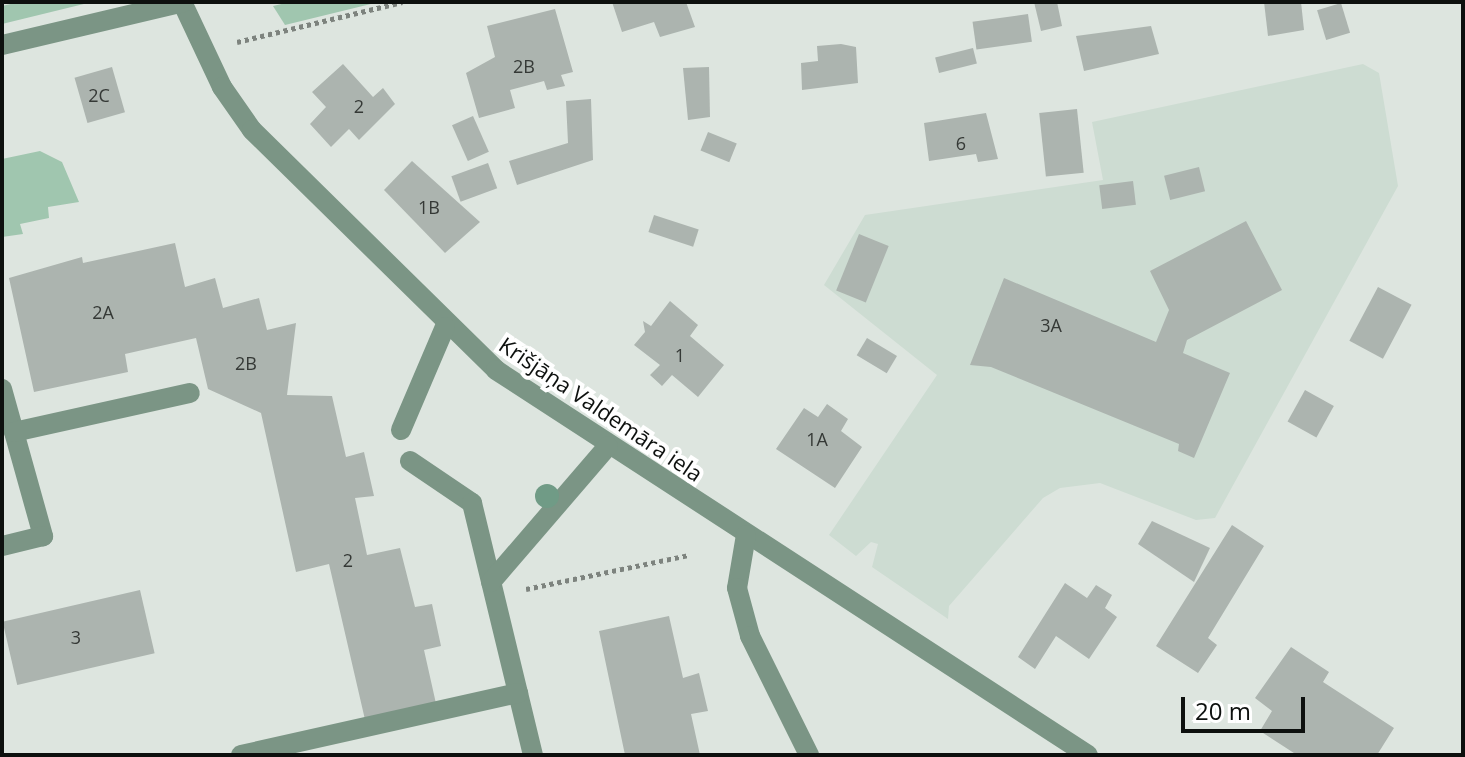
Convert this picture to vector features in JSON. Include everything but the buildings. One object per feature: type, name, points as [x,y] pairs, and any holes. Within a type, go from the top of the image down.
[{"type":"street","points":[[2,45],[183,2]]},
{"type":"street","name":"Krišjāņa Valdemāra iela","points":[[183,2],[222,87],[252,130],[445,327],[608,446],[1088,755]]},
{"type":"street","points":[[401,430],[445,327]]},
{"type":"street","points":[[2,389],[43,536],[2,546]]},
{"type":"street","points":[[14,432],[190,393]]},
{"type":"street","points":[[491,582],[608,446]]},
{"type":"street","points":[[410,461],[472,503],[533,755]]},
{"type":"street","points":[[746,535],[737,588],[750,636],[809,755]]},
{"type":"street","points":[[241,755],[518,693]]},
{"type":"path","points":[[237,42],[402,2]]},
{"type":"path","points":[[515,592],[689,555]]},
{"type":"shaded area","points":[[1363,64],[1379,73],[1398,186],[1215,518],[1196,520],[1100,483],[1060,488],[1043,498],[949,606],[948,619],[872,567],[878,544],[871,542],[856,556],[829,535],[937,375],[824,285],[865,215],[1103,180],[1092,122]]},
{"type":"green space","points":[[19,2],[92,2],[2,24],[2,6]]},
{"type":"green space","points":[[290,2],[379,2],[285,25],[273,6]]},
{"type":"green space","points":[[40,151],[62,162],[79,202],[48,207],[49,218],[20,224],[23,234],[2,237],[2,159]]}]
